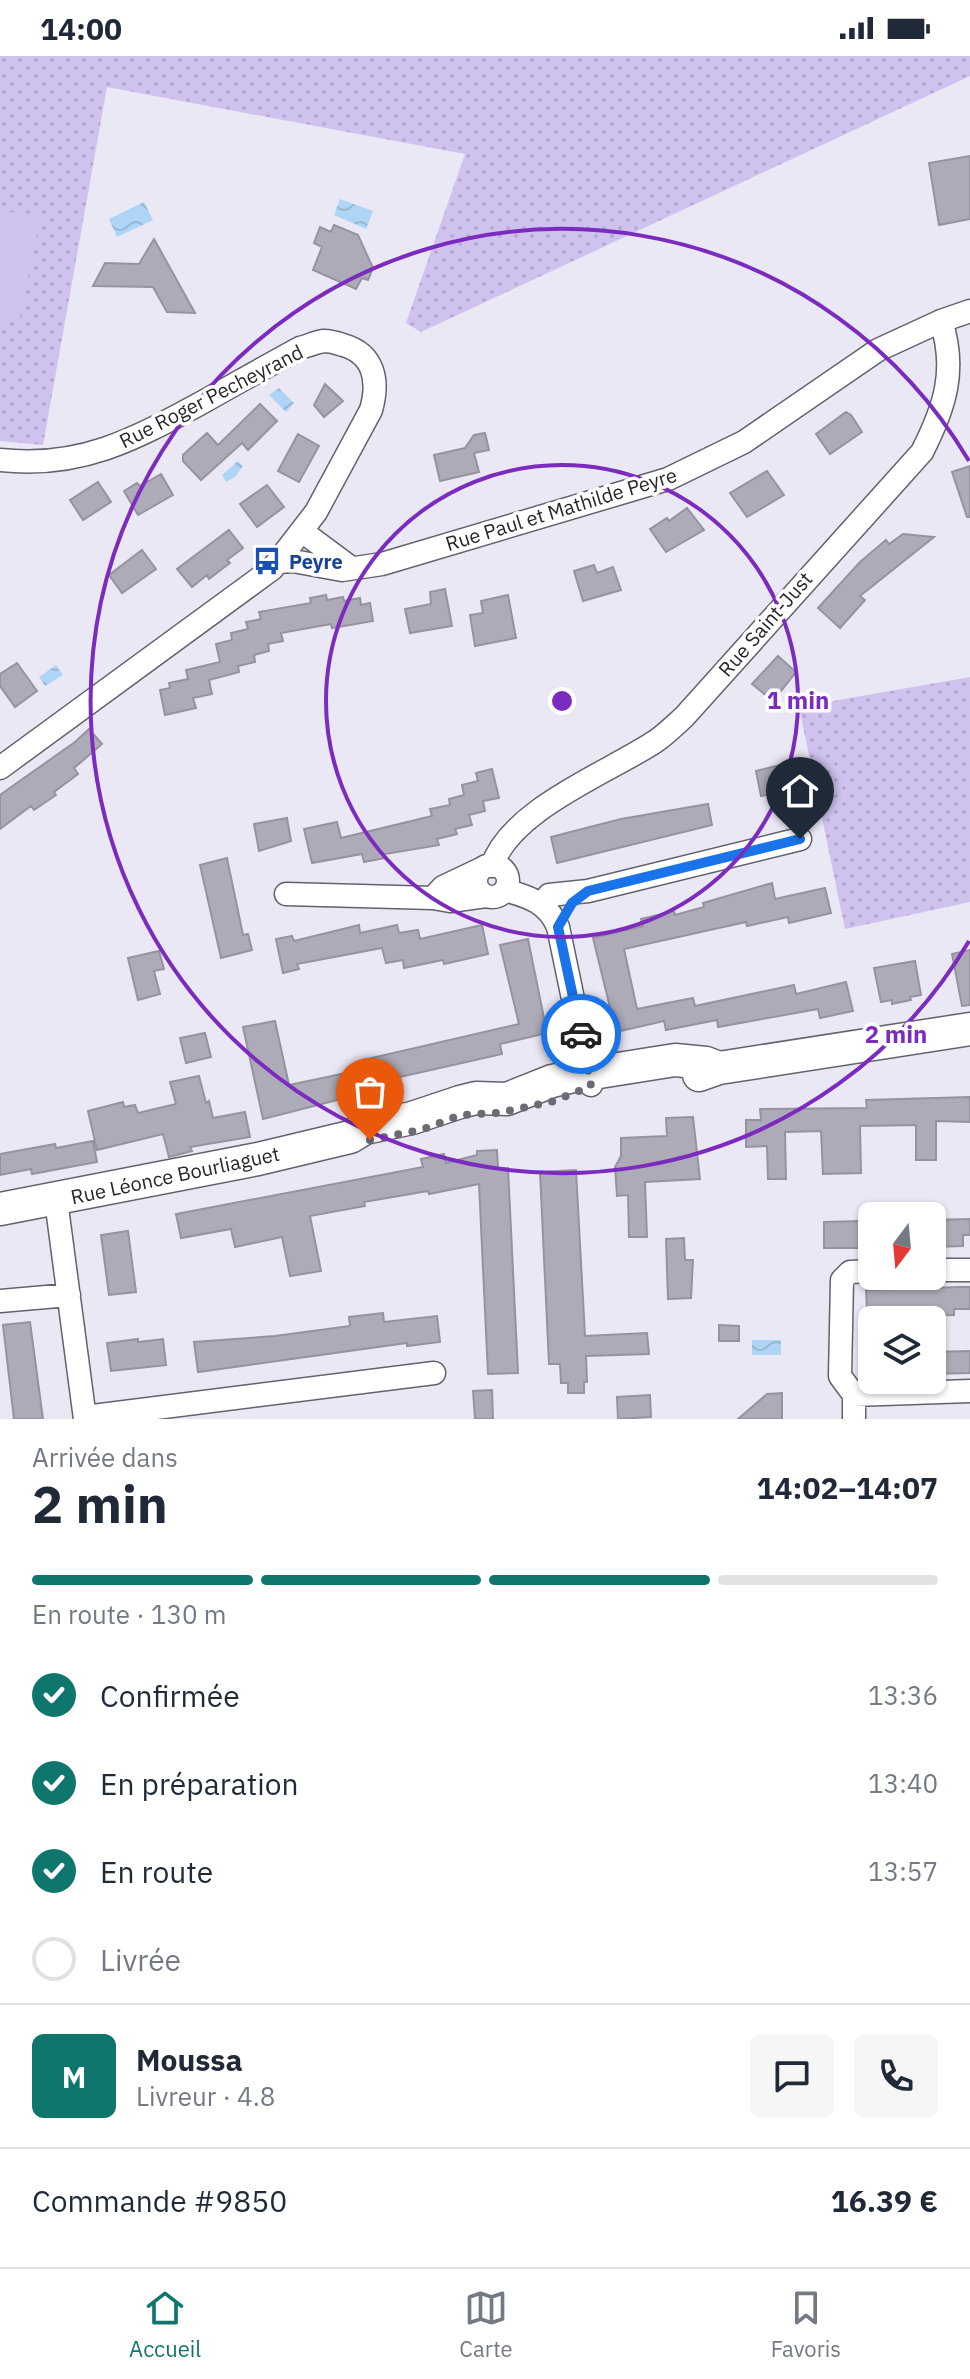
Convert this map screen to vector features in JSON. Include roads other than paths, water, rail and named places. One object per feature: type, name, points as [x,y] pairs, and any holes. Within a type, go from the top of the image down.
[{"type":"main road","name":"Rue Léonce Bourliaguet","points":[[0,1209],[258,1159],[350,1137],[370,1140],[393,1136],[424,1129],[460,1115],[498,1113],[554,1101],[590,1080],[640,1085],[703,1075],[719,1068],[970,1029]]},
{"type":"street","name":"Rue Paul et Mathilde Peyre","points":[[278,562],[293,561],[342,570],[382,564],[668,479],[744,442],[878,350],[970,311]]},
{"type":"street","name":"Rue Saint-Just","points":[[487,867],[500,846],[549,802],[658,740],[684,717],[922,452],[940,417],[948,383],[948,340],[941,321]]},
{"type":"street","name":"Rue Roger Pecheyrand","points":[[0,460],[28,463],[79,457],[135,439],[300,348],[326,341],[359,351],[369,360],[376,380],[371,410],[303,532],[272,569],[0,768]]},
{"type":"street","points":[[303,532],[351,568]]},
{"type":"street","points":[[543,903],[549,895],[588,891],[800,839]]},
{"type":"street","points":[[433,898],[443,887],[487,867],[498,867],[506,874],[496,893]]},
{"type":"street","points":[[558,927],[572,903],[588,891]]},
{"type":"street","points":[[286,894],[450,901],[496,893],[543,903],[558,927],[590,1080]]},
{"type":"street","points":[[56,1200],[85,1418],[434,1373]]},
{"type":"street","points":[[946,1270],[970,1270]]},
{"type":"street","points":[[854,1419],[854,1395],[840,1376],[842,1280],[850,1272],[858,1272]]},
{"type":"street","points":[[0,1301],[69,1295]]},
{"type":"street","points":[[854,1395],[970,1391]]},
{"type":"water","points":[[340,199],[373,211],[366,229],[334,215]]},
{"type":"water","points":[[144,202],[153,220],[117,237],[109,219]]},
{"type":"water","points":[[279,388],[294,403],[286,412],[269,395]]},
{"type":"water","points":[[238,461],[243,466],[235,477],[226,482],[222,475]]},
{"type":"water","points":[[56,665],[63,675],[45,686],[39,677]]},
{"type":"water","points":[[752,1340],[781,1340],[781,1355],[752,1355]]},
{"type":"place","name":"Peyre","points":[[267,561]]}]
